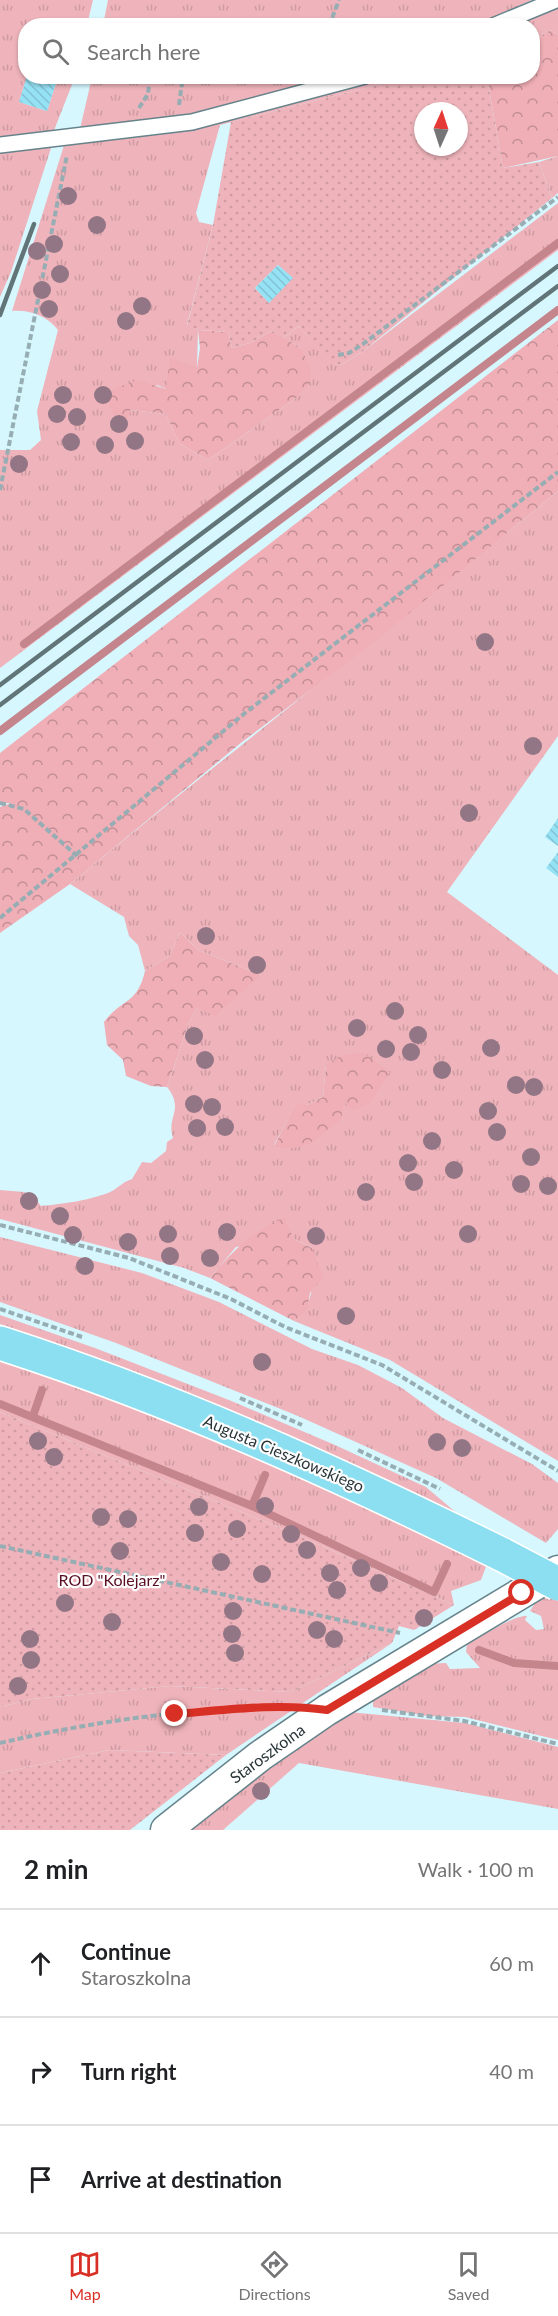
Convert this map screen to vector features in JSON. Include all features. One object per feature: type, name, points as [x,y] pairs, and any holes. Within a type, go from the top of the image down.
[{"type":"main road","name":"Augusta Cieszkowskiego","points":[[0,1343],[128,1389],[313,1463],[558,1584]]},
{"type":"street","name":"Staroszkolna","points":[[166,1830],[260,1756],[327,1710],[558,1571]]},
{"type":"lane","points":[[512,18],[556,0]]},
{"type":"lane","points":[[0,145],[182,124],[334,84]]},
{"type":"path","points":[[332,18],[339,0]]},
{"type":"path","points":[[132,131],[135,113],[148,94],[149,84]]},
{"type":"path","points":[[181,84],[178,102],[182,124]]},
{"type":"path","points":[[0,490],[71,137]]},
{"type":"path","points":[[338,355],[350,353],[363,344],[558,197]]},
{"type":"path","points":[[0,918],[77,856],[245,713],[558,472]]},
{"type":"path","points":[[0,803],[24,809],[77,856]]},
{"type":"path","points":[[0,1225],[129,1257],[231,1299],[285,1327],[382,1365],[558,1471]]},
{"type":"path","points":[[0,1546],[405,1634]]},
{"type":"path","points":[[0,1743],[92,1724],[175,1714],[251,1708],[327,1710]]},
{"type":"path","points":[[373,1709],[464,1721],[558,1744]]},
{"type":"green space","points":[[0,0],[93,0],[89,18],[18,18],[18,84],[25,84],[19,102],[47,111],[56,84],[72,84],[53,133],[0,138]]},
{"type":"green space","points":[[108,0],[532,0],[492,18],[104,18]]},
{"type":"green space","points":[[558,2],[558,35],[551,30],[540,36],[540,18],[524,18]]},
{"type":"green space","points":[[551,30],[558,35],[558,156],[503,168],[488,84],[540,84],[540,36]]},
{"type":"green space","points":[[90,84],[312,84],[191,116],[80,129]]},
{"type":"green space","points":[[356,84],[381,84],[220,125],[196,213],[199,222],[213,225],[187,325],[198,330],[197,368],[166,389],[157,385],[130,410],[166,414],[179,443],[208,460],[296,398],[301,348],[283,338],[299,326],[329,361],[341,365],[362,352],[558,203],[558,250],[0,668],[0,450],[30,450],[41,440],[37,411],[58,330],[37,314],[12,311],[65,142],[221,121]]},
{"type":"green space","points":[[381,84],[488,84],[503,168],[539,162],[552,198],[362,352],[341,365],[329,362],[299,326],[283,338],[272,331],[250,343],[232,348],[228,332],[198,330],[187,326],[213,225],[231,122]],"holes":[[[278,265],[292,278],[269,302],[255,288]]]},
{"type":"green space","points":[[52,145],[11,272],[0,297],[0,150]]},
{"type":"green space","points":[[558,156],[558,193],[552,198],[539,162]]},
{"type":"green space","points":[[558,320],[558,491],[378,639],[242,742],[70,884],[0,933],[0,807],[11,803],[0,803],[0,753]]},
{"type":"green space","points":[[198,330],[228,332],[232,348],[250,343],[272,331],[301,348],[311,369],[309,384],[296,398],[208,460],[179,443],[166,414],[130,410],[129,419],[117,420],[109,406],[113,389],[138,380],[166,389],[170,357],[197,368],[200,348]]},
{"type":"green space","points":[[558,491],[558,736],[447,892],[558,975],[558,1461],[390,1360],[294,1321],[307,1305],[310,1297],[313,1269],[312,1248],[294,1239],[236,1247],[210,1278],[184,1268],[0,1219],[0,1190],[24,1192],[34,1197],[41,1206],[87,1199],[112,1191],[132,1179],[142,1162],[151,1163],[166,1151],[167,1142],[173,1138],[171,1130],[175,1107],[175,1102],[167,1087],[189,1022],[197,1008],[261,975],[198,950],[180,932],[170,956],[145,971],[138,945],[129,936],[124,917],[70,884]],"holes":[[[326,1065],[341,1120],[274,1145],[296,1105],[307,1105],[323,1097]]]},
{"type":"green space","points":[[180,932],[198,950],[261,975],[215,1016],[197,1008],[189,1022],[167,1087],[151,1086],[126,1076],[123,1060],[107,1045],[104,1022],[138,990],[145,971],[170,956]]},
{"type":"green space","points":[[364,1053],[390,1072],[370,1103],[353,1111],[344,1102],[341,1120],[310,1143],[293,1148],[274,1146],[296,1104],[307,1105],[323,1097],[326,1065],[342,1055]]},
{"type":"green space","points":[[284,1217],[294,1239],[312,1248],[323,1278],[310,1293],[307,1310],[294,1321],[210,1278],[243,1243]]},
{"type":"green space","points":[[0,1237],[142,1273],[219,1302],[312,1349],[358,1365],[402,1388],[443,1418],[532,1464],[558,1483],[558,1529],[546,1543],[436,1478],[298,1416],[116,1343],[0,1302]]},
{"type":"green space","points":[[0,1315],[95,1348],[229,1400],[335,1445],[426,1487],[459,1515],[232,1412],[117,1366],[0,1324]]},
{"type":"green space","points":[[0,1359],[116,1400],[348,1496],[487,1564],[481,1580],[451,1591],[454,1605],[297,1535],[0,1412]]},
{"type":"green space","name":"ROD \"Kolejarz\"","points":[[0,1412],[297,1535],[454,1605],[414,1630],[399,1626],[392,1643],[291,1692],[170,1686],[32,1699],[0,1707]]},
{"type":"green space","points":[[542,1592],[558,1601],[558,1740],[465,1717],[427,1716],[373,1707],[373,1693],[423,1664],[446,1663],[450,1669],[480,1668],[466,1652],[467,1643],[507,1622],[527,1616],[525,1620],[536,1630],[544,1629],[541,1616],[530,1611]]},
{"type":"green space","points":[[392,1643],[226,1755],[109,1750],[0,1773],[0,1707],[32,1699],[170,1686],[291,1692]]},
{"type":"green space","points":[[349,1712],[465,1723],[558,1747],[558,1809],[299,1763],[223,1830],[185,1830],[275,1759]]},
{"type":"green space","points":[[109,1750],[226,1755],[130,1830],[0,1830],[0,1773]]},
{"type":"building","points":[[25,84],[56,84],[47,111],[19,102]]},
{"type":"building","points":[[278,265],[293,278],[269,303],[255,288]]},
{"type":"building","points":[[558,818],[558,846],[545,837]]},
{"type":"building","points":[[558,852],[558,877],[546,868]]},
{"type":"waterway","points":[[24,644],[558,243]]},
{"type":"waterway","points":[[0,731],[558,310]]},
{"type":"waterway","points":[[33,1416],[42,1390]]},
{"type":"waterway","points":[[0,1404],[252,1506],[434,1592],[447,1564]]},
{"type":"waterway","points":[[252,1506],[265,1475]]},
{"type":"waterway","points":[[479,1650],[514,1663],[558,1666]]},
{"type":"railway","points":[[0,315],[34,224]]},
{"type":"railway","points":[[0,685],[558,266]]},
{"type":"railway","points":[[0,705],[558,286]]},
{"type":"route","points":[[175,1714],[251,1708],[327,1710],[441,1644],[522,1593]]}]
